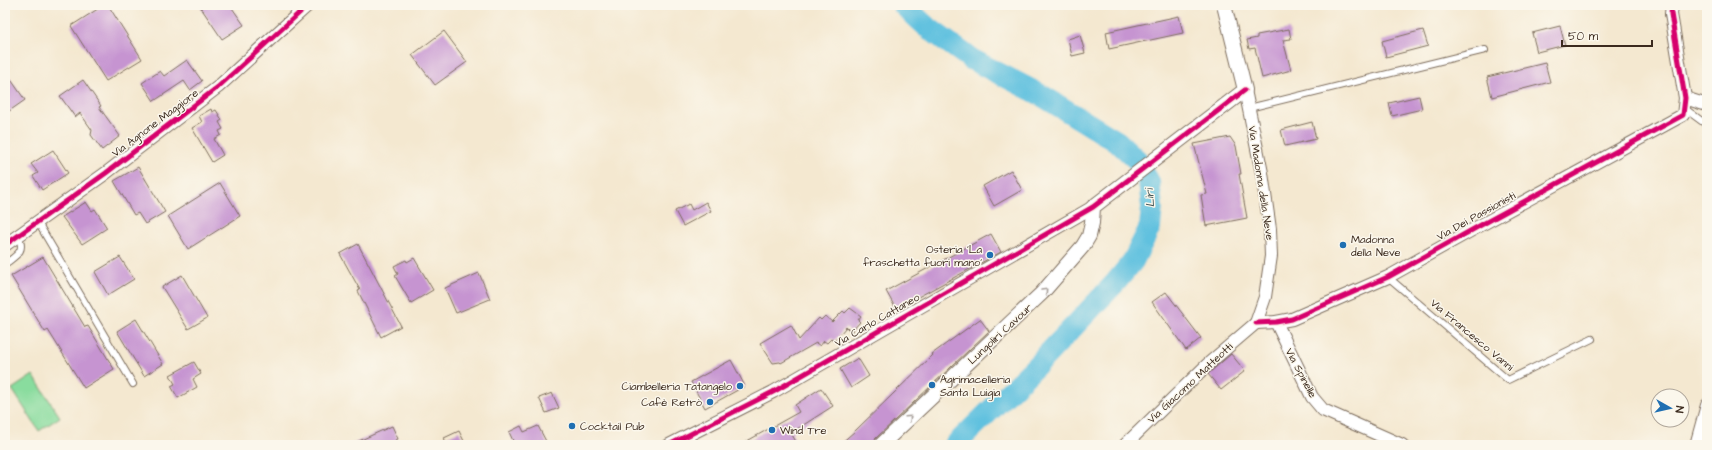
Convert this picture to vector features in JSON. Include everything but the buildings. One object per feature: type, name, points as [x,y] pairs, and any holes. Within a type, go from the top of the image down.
[{"type":"street","name":"Via Agnone Maggiore","points":[[5,245],[106,173],[218,87],[308,5]]},
{"type":"street","points":[[1098,203],[1245,90],[1224,5]]},
{"type":"street","points":[[1672,5],[1671,14],[1684,103],[1707,105]]},
{"type":"street","name":"Via Madonna della Neve","points":[[1245,90],[1262,173],[1270,229],[1271,256],[1265,297],[1256,323]]},
{"type":"street","name":"Via Dei Passionisti","points":[[1256,323],[1276,322],[1292,319],[1388,277],[1487,221],[1683,115],[1684,103]]},
{"type":"street","name":"Via Carlo Cattaneo","points":[[669,445],[773,392],[1098,203]]},
{"type":"street","name":"Lungoliri Cavour","points":[[881,445],[1042,294],[1083,246],[1089,236],[1098,203]]},
{"type":"street","name":"Via Spinelle","points":[[1276,322],[1312,397],[1323,410],[1402,445]]},
{"type":"street","name":"Via Giacomo Matteotti","points":[[1125,445],[1208,364],[1256,323]]},
{"type":"street","points":[[1696,445],[1707,405]]},
{"type":"lane","points":[[1249,108],[1485,50]]},
{"type":"lane","points":[[1684,103],[1707,125]]},
{"type":"lane","points":[[37,221],[133,384]]},
{"type":"lane","points":[[5,264],[20,252],[21,244],[18,236]]},
{"type":"lane","name":"Via Francesco Vanni","points":[[1388,277],[1508,380],[1592,338]]},
{"type":"green space","points":[[33,375],[60,417],[39,431],[12,389]]},
{"type":"waterway","name":"Liri","points":[[903,5],[927,27],[971,59],[1041,95],[1118,142],[1137,160],[1149,182],[1152,207],[1150,227],[1133,261],[1116,282],[1041,361],[955,445]]},
{"type":"cycle path","points":[[5,245],[106,173],[218,87],[308,5]]},
{"type":"cycle path","points":[[1256,323],[1276,322],[1292,319],[1388,277],[1683,115],[1685,98],[1671,14],[1672,5]]},
{"type":"cycle path","points":[[669,445],[773,392],[1093,207],[1245,90]]},
{"type":"place","name":"Madonna della Neve","points":[[1343,245]]},
{"type":"place","name":"Osteria 'La fraschetta fuori mano'","points":[[990,255]]},
{"type":"place","name":"Agrimacelleria Santa Luigia","points":[[932,385]]},
{"type":"place","name":"Ciambelleria Tatangelo","points":[[740,386]]},
{"type":"place","name":"Cafè Retrò","points":[[710,402]]},
{"type":"place","name":"Cocktail Pub","points":[[572,426]]},
{"type":"place","name":"Wind Tre","points":[[772,430]]}]
